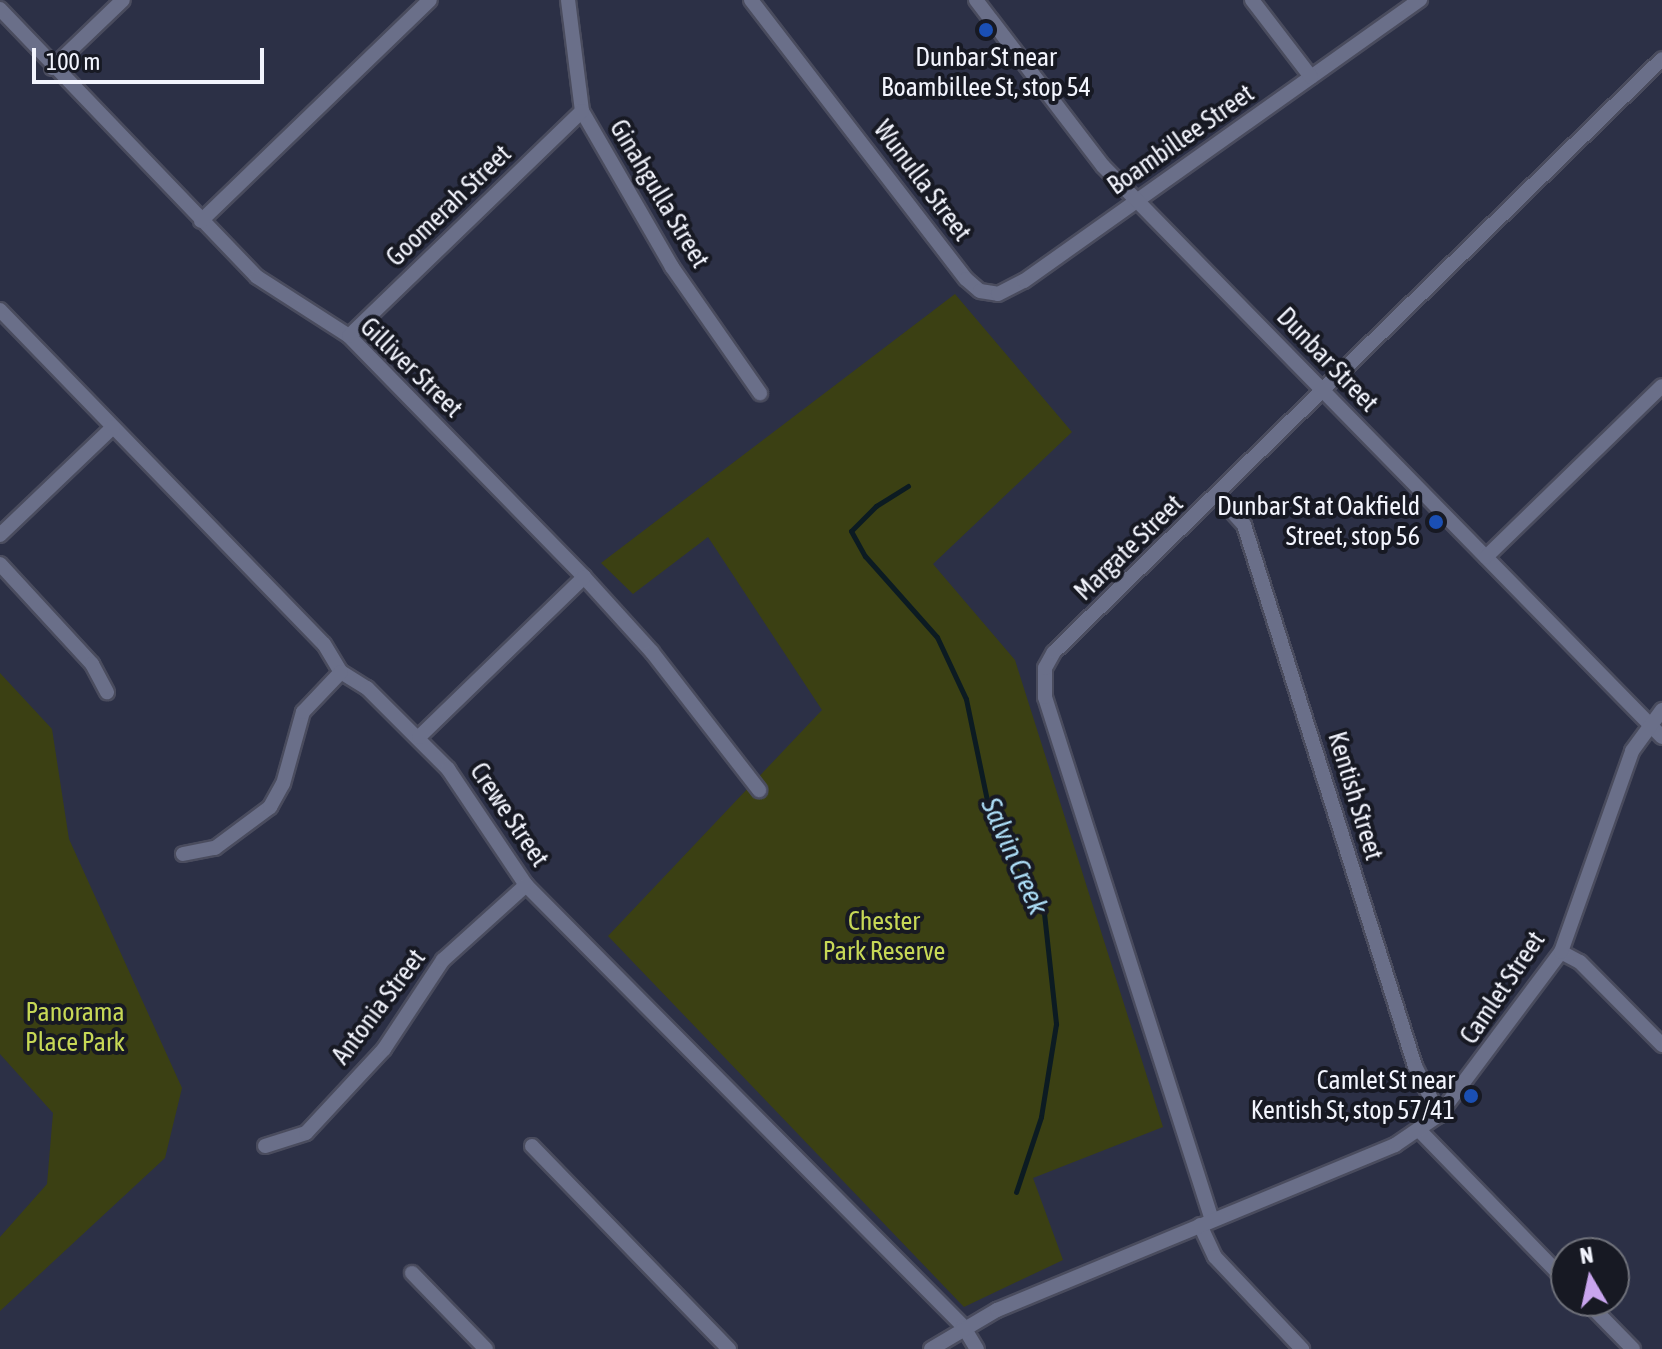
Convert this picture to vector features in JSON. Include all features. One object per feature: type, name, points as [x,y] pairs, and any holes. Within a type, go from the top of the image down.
[{"type":"street","points":[[52,68],[123,0]]},
{"type":"street","points":[[201,221],[430,0]]},
{"type":"street","name":"Ginahgulla Street","points":[[568,0],[582,111],[672,267],[760,393]]},
{"type":"street","name":"Wunulla Street","points":[[751,0],[966,279]]},
{"type":"street","name":"Dunbar Street","points":[[976,0],[1103,166],[1662,737]]},
{"type":"street","points":[[1252,0],[1311,77]]},
{"type":"street","name":"Boambillee Street","points":[[966,279],[980,291],[998,294],[1024,281],[1420,0]]},
{"type":"street","name":"Gilliver Street","points":[[0,9],[52,68],[257,277],[349,336],[584,577],[652,652],[759,790]]},
{"type":"street","name":"Margate Street","points":[[1302,1349],[1215,1257],[1045,697],[1045,668],[1054,652],[1218,496],[1662,59]]},
{"type":"street","name":"Goomerah Street","points":[[349,336],[582,111]]},
{"type":"street","name":"Crewe Street","points":[[0,310],[324,644],[341,672],[367,688],[419,737],[448,769],[526,885],[963,1326],[977,1349]]},
{"type":"street","points":[[1486,557],[1662,386]]},
{"type":"street","points":[[0,535],[113,427]]},
{"type":"street","name":"Kentish Street","points":[[1218,496],[1244,525],[1415,1066],[1439,1115]]},
{"type":"street","points":[[0,564],[92,664],[107,692]]},
{"type":"street","points":[[419,737],[584,577]]},
{"type":"street","points":[[183,854],[215,848],[270,807],[283,784],[303,712],[341,672]]},
{"type":"street","name":"Camlet Street","points":[[931,1349],[963,1326],[1420,1131],[1439,1115],[1561,952],[1627,764],[1649,724],[1662,710]]},
{"type":"street","name":"Antonia Street","points":[[265,1146],[306,1133],[384,1049],[419,990],[443,960],[526,885]]},
{"type":"street","points":[[1561,952],[1580,962],[1662,1045]]},
{"type":"street","points":[[1420,1131],[1550,1265]]},
{"type":"street","points":[[532,1146],[729,1349]]},
{"type":"street","points":[[412,1273],[486,1349]]},
{"type":"street","points":[[1602,1317],[1633,1349]]},
{"type":"green space","name":"Chester Park Reserve","points":[[955,294],[1072,432],[933,564],[1015,660],[1163,1127],[1033,1178],[1063,1260],[964,1307],[608,936],[822,710],[708,537],[633,594],[601,563]]},
{"type":"green space","name":"Panorama Place Park","points":[[0,673],[52,729],[69,839],[182,1088],[165,1158],[0,1311],[0,1237],[47,1184],[53,1113],[0,1054]]},
{"type":"waterway","name":"Salvin Creek","points":[[908,486],[876,506],[851,531],[865,556],[937,637],[966,699],[987,800],[1044,913],[1056,1024],[1041,1117],[1016,1192]]},
{"type":"place","name":"Dunbar St near Boambillee St, stop 54","points":[[986,30]]},
{"type":"place","name":"Dunbar St at Oakfield Street, stop 56","points":[[1436,522]]},
{"type":"place","name":"Camlet St near Kentish St, stop 57/41","points":[[1471,1096]]}]
